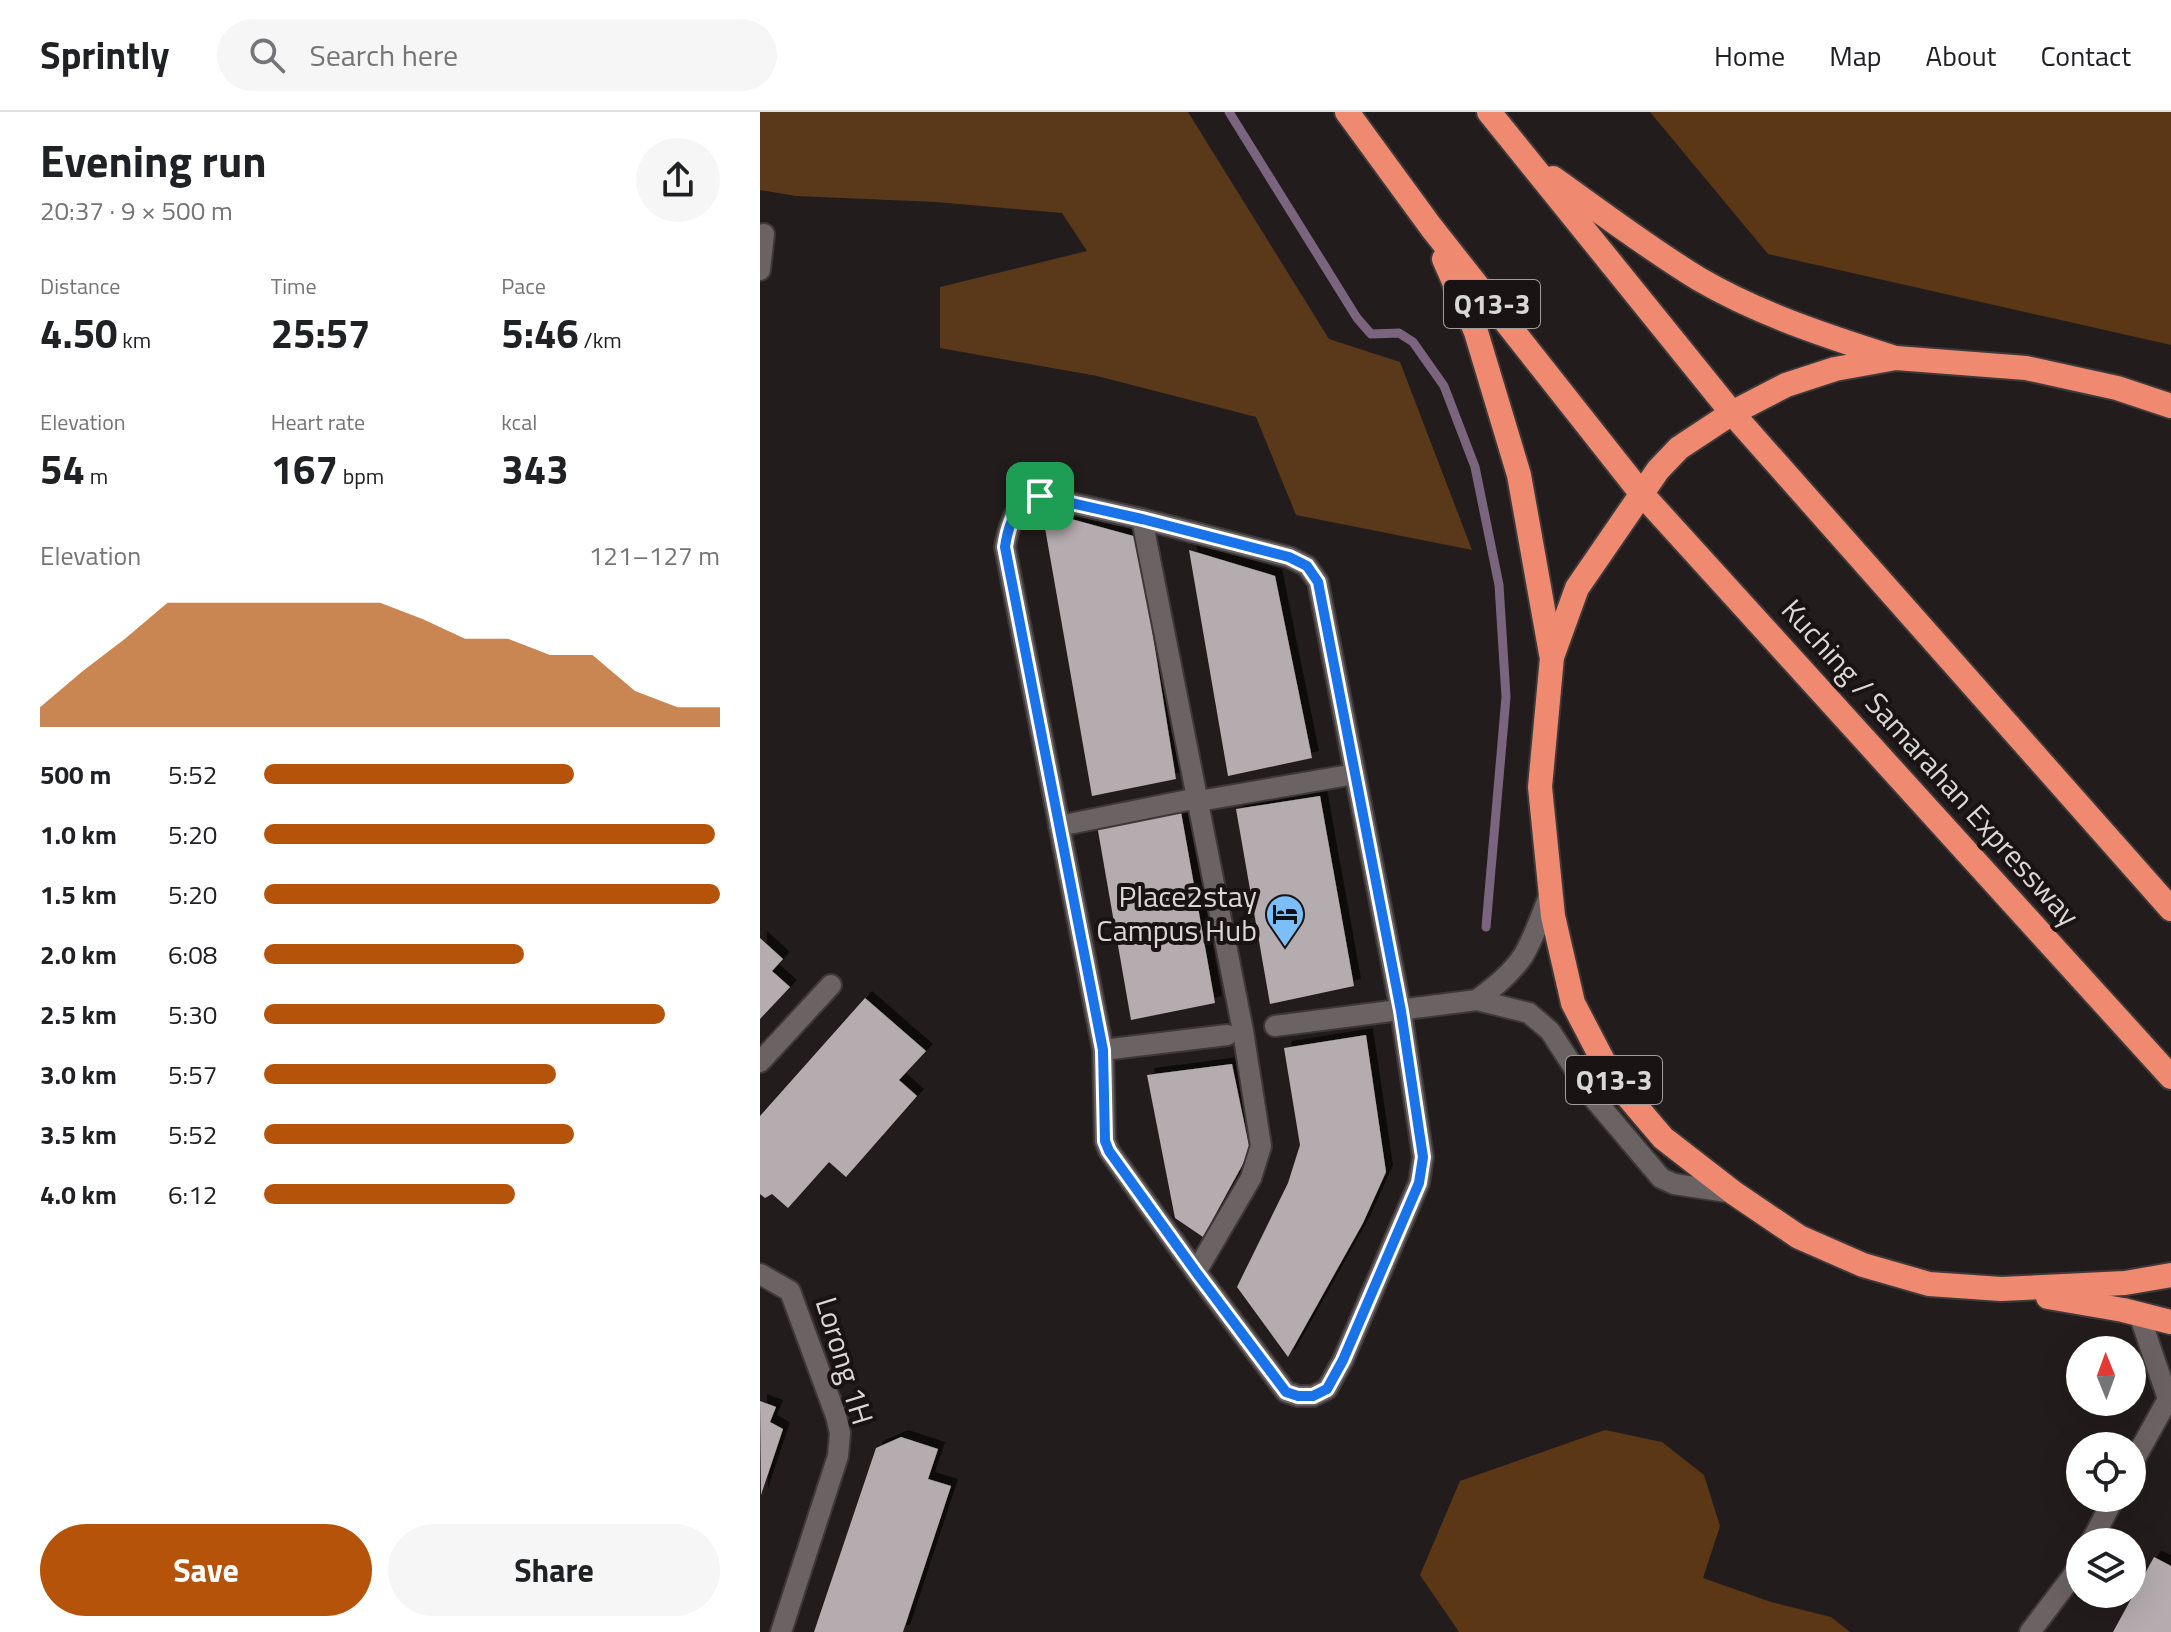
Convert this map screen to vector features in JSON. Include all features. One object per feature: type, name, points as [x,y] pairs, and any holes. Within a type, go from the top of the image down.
[{"type":"highway","name":"Kuching / Samarahan Expressway","points":[[1347,112],[1431,227],[1641,493],[2171,1077]]},
{"type":"highway","points":[[1489,112],[1732,413],[2171,909]]},
{"type":"highway","points":[[1525,157],[1623,229],[1701,280],[1770,314],[1896,358]]},
{"type":"highway","points":[[1431,227],[1476,332],[1519,475],[1552,657]]},
{"type":"highway","name":"Q13-3","points":[[2171,406],[2117,388],[2026,368],[1896,358],[1835,369],[1786,385],[1732,413],[1679,448],[1658,470],[1577,588],[1552,657],[1540,787],[1553,916],[1573,1003],[1612,1078],[1663,1138],[1734,1193],[1799,1237],[1863,1265],[1929,1284],[2001,1289],[2125,1283],[2171,1275]]},
{"type":"highway","points":[[2001,1289],[2171,1322]]},
{"type":"street","points":[[760,270],[764,234]]},
{"type":"street","points":[[1040,496],[1142,519],[1289,557],[1307,566],[1318,582],[1323,599],[1401,1011],[1423,1157],[1419,1183],[1343,1360],[1327,1389],[1313,1396],[1286,1392],[1196,1272],[1109,1151],[1105,1141],[1103,1050],[1005,547],[1014,514],[1025,499],[1040,496]]},
{"type":"street","points":[[1142,519],[1243,1031],[1261,1146],[1251,1178],[1196,1272]]},
{"type":"street","points":[[1059,826],[1355,774]]},
{"type":"street","points":[[1477,1000],[1498,984],[1521,959],[1551,891]]},
{"type":"street","points":[[760,1062],[831,985]]},
{"type":"street","points":[[1275,1026],[1477,1000],[1529,1013],[1550,1031],[1595,1100],[1661,1178],[1674,1184],[1734,1193]]},
{"type":"street","points":[[1103,1050],[1227,1035]]},
{"type":"street","name":"Lorong 1H","points":[[760,1274],[790,1291],[840,1433],[838,1456],[781,1632]]},
{"type":"street","points":[[2139,1314],[2170,1399],[2146,1440]]},
{"type":"street","points":[[2030,1632],[2066,1585]]},
{"type":"shaded area","points":[[760,112],[1188,112],[1329,339],[1400,362],[1472,550],[1296,515],[1256,417],[1097,376],[940,348],[940,287],[1087,251],[1062,213],[936,202],[796,196],[760,190]]},
{"type":"shaded area","points":[[1650,112],[2171,112],[2171,345],[1768,254]]},
{"type":"shaded area","points":[[1605,1430],[1662,1442],[1704,1475],[1720,1526],[1703,1578],[1771,1602],[1831,1617],[1850,1632],[1459,1632],[1420,1575],[1460,1481]]},
{"type":"building","points":[[1042,511],[1137,537],[1176,779],[1092,796]]},
{"type":"building","points":[[1189,550],[1275,576],[1312,758],[1228,776]]},
{"type":"building","points":[[1320,796],[1354,986],[1270,1004],[1236,809]]},
{"type":"building","points":[[1181,812],[1215,1003],[1131,1020],[1097,825]]},
{"type":"building","points":[[760,938],[783,959],[772,971],[790,987],[760,1019]]},
{"type":"building","points":[[865,998],[926,1051],[899,1080],[917,1096],[846,1177],[829,1162],[788,1208],[772,1194],[765,1198],[760,1194],[760,1116]]},
{"type":"building","points":[[1366,1035],[1386,1172],[1363,1223],[1288,1357],[1237,1287],[1288,1183],[1300,1145],[1284,1048]]},
{"type":"building","points":[[1232,1064],[1250,1151],[1203,1237],[1175,1218],[1147,1075]]},
{"type":"building","points":[[760,1401],[776,1407],[770,1422],[783,1429],[761,1495]]},
{"type":"building","points":[[901,1437],[938,1449],[928,1479],[951,1486],[903,1632],[814,1632],[876,1448]]},
{"type":"building","points":[[2154,1557],[2171,1566],[2171,1632],[2113,1632],[2126,1608],[2146,1608],[2146,1572]]},
{"type":"waterway","points":[[1229,112],[1357,318],[1371,334],[1399,333],[1413,342],[1444,386],[1475,467],[1499,585],[1506,697],[1486,927]]},
{"type":"place","name":"Place2stay Campus Hub","points":[[1285,948]]},
{"type":"route","points":[[1040,496],[1289,557],[1307,566],[1318,582],[1401,1011],[1423,1157],[1419,1183],[1343,1360],[1327,1389],[1313,1396],[1286,1392],[1196,1272],[1109,1151],[1105,1141],[1103,1050],[1005,547],[1014,514],[1025,499],[1040,496]]}]
